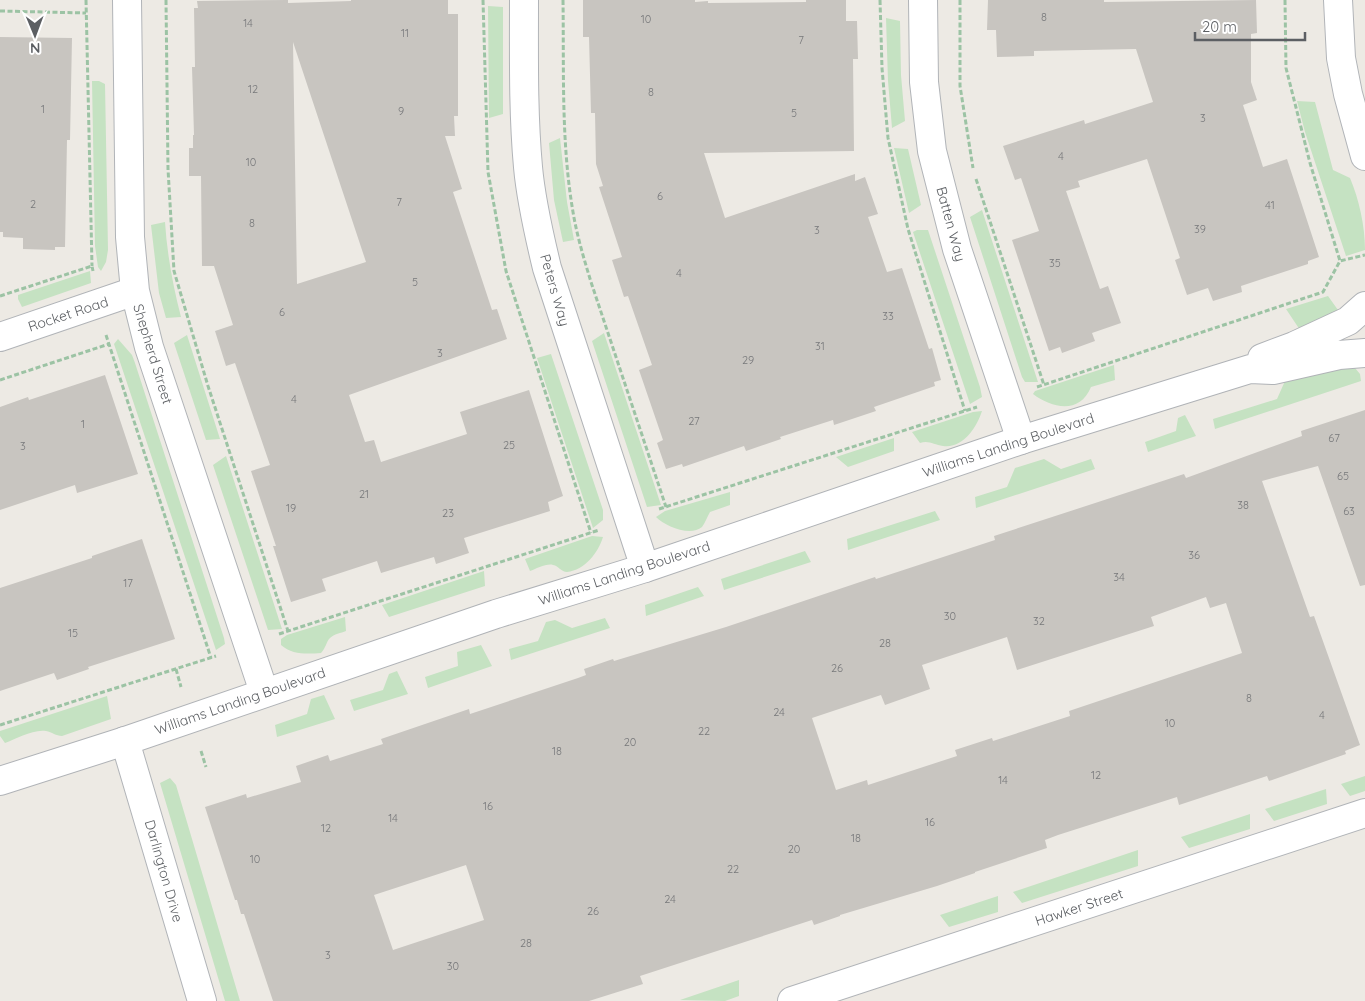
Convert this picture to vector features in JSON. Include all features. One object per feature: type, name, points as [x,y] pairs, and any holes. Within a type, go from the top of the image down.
[{"type":"street","name":"Shepherd Street","points":[[127,0],[130,238],[135,291],[149,347],[264,692]]},
{"type":"street","name":"Peters Way","points":[[524,0],[525,123],[528,169],[535,218],[547,268],[645,568]]},
{"type":"street","name":"Batten Way","points":[[923,0],[924,82],[932,151],[956,249],[1021,440]]},
{"type":"street","points":[[1338,0],[1341,58],[1365,156]]},
{"type":"street","name":"Rocket Road","points":[[0,337],[135,291]]},
{"type":"street","name":"Williams Landing Boulevard","points":[[1250,369],[1264,356],[1294,346],[1348,321],[1365,306]]},
{"type":"street","name":"Williams Landing Boulevard","points":[[0,781],[125,741],[496,614],[645,568],[1021,440],[1250,369],[1273,370],[1339,356],[1365,354]]},
{"type":"street","name":"Darlington Drive","points":[[125,741],[202,1001]]},
{"type":"street","name":"Hawker Street","points":[[792,1001],[1365,814]]},
{"type":"path","points":[[86,0],[92,266],[97,305],[211,658]]},
{"type":"path","points":[[166,0],[168,169],[174,271],[211,395],[288,631]]},
{"type":"path","points":[[563,0],[565,142],[573,213],[591,282],[666,507]]},
{"type":"path","points":[[960,0],[960,86],[974,172],[1044,384]]},
{"type":"path","points":[[1285,0],[1286,68],[1310,163],[1340,261]]},
{"type":"path","points":[[0,10],[86,13]]},
{"type":"path","points":[[0,725],[211,658],[288,631],[1322,292],[1340,261],[1365,255]]},
{"type":"path","points":[[0,296],[92,266]]},
{"type":"path","points":[[0,380],[109,344]]},
{"type":"green space","points":[[488,6],[503,7],[503,114],[489,118]]},
{"type":"green space","points":[[886,18],[900,21],[901,75],[905,121],[892,128],[888,81]]},
{"type":"green space","points":[[92,81],[99,81],[105,84],[108,250],[106,262],[101,271],[98,267],[95,246]]},
{"type":"green space","points":[[1297,101],[1315,102],[1333,170],[1350,178],[1361,213],[1365,250],[1346,256],[1305,132]]},
{"type":"green space","points":[[560,138],[567,202],[574,240],[563,242],[554,200],[549,143]]},
{"type":"green space","points":[[894,148],[908,149],[921,205],[909,213]]},
{"type":"green space","points":[[982,210],[1038,382],[1025,382],[1022,377],[970,217]]},
{"type":"green space","points":[[165,222],[175,294],[181,317],[166,318],[159,293],[151,225]]},
{"type":"green space","points":[[928,230],[980,387],[982,397],[970,404],[913,232]]},
{"type":"green space","points":[[90,271],[91,283],[22,307],[18,299],[18,295]]},
{"type":"green space","points":[[1328,296],[1338,310],[1337,314],[1300,330],[1286,309]]},
{"type":"green space","points":[[604,333],[661,505],[647,507],[592,341]]},
{"type":"green space","points":[[187,335],[220,439],[206,440],[174,343]]},
{"type":"green space","points":[[118,339],[132,355],[135,363],[224,638],[225,644],[216,650],[114,344]]},
{"type":"green space","points":[[551,354],[603,510],[603,520],[593,528],[537,358]]},
{"type":"green space","points":[[1114,365],[1115,380],[1091,387],[1080,402],[1073,405],[1065,406],[1049,403],[1033,394],[1035,391]]},
{"type":"green space","points":[[1355,368],[1360,374],[1361,381],[1215,429],[1213,419],[1277,399],[1285,381],[1333,370]]},
{"type":"green space","points":[[982,411],[973,430],[957,444],[943,446],[929,442],[920,443],[912,432],[973,412]]},
{"type":"green space","points":[[1185,415],[1196,436],[1148,452],[1145,442],[1176,431],[1178,418]]},
{"type":"green space","points":[[894,438],[894,451],[848,467],[836,457]]},
{"type":"green space","points":[[226,456],[282,629],[268,630],[213,465]]},
{"type":"green space","points":[[1044,459],[1061,469],[1091,459],[1095,469],[976,508],[975,497],[1007,487],[1015,468]]},
{"type":"green space","points":[[730,492],[730,505],[710,512],[702,527],[697,530],[685,531],[671,527],[656,517],[665,511]]},
{"type":"green space","points":[[935,511],[940,520],[848,550],[847,539]]},
{"type":"green space","points":[[592,536],[603,537],[594,555],[580,568],[567,572],[555,566],[545,565],[530,571],[525,559]]},
{"type":"green space","points":[[805,551],[811,562],[724,590],[721,579]]},
{"type":"green space","points":[[484,571],[485,586],[389,617],[382,605]]},
{"type":"green space","points":[[698,587],[704,596],[646,616],[645,605]]},
{"type":"green space","points":[[345,617],[346,631],[330,638],[321,653],[305,654],[290,651],[281,645],[281,639],[287,635]]},
{"type":"green space","points":[[605,618],[610,628],[511,660],[509,649],[538,641],[546,622],[555,620],[572,628]]},
{"type":"green space","points":[[481,645],[492,666],[428,688],[425,677],[458,666],[457,652]]},
{"type":"green space","points":[[397,671],[408,694],[354,711],[350,700],[383,690],[389,674]]},
{"type":"green space","points":[[324,695],[335,719],[277,737],[275,725],[307,714],[311,699]]},
{"type":"green space","points":[[107,696],[111,719],[62,736],[41,731],[30,733],[5,743],[0,736],[0,731]]},
{"type":"green space","points":[[1365,776],[1365,791],[1350,796],[1341,784]]},
{"type":"green space","points":[[170,778],[176,785],[240,1001],[225,1001],[160,783]]},
{"type":"green space","points":[[1326,789],[1327,804],[1274,821],[1265,809]]},
{"type":"green space","points":[[1250,814],[1250,829],[1189,848],[1181,837]]},
{"type":"green space","points":[[1138,850],[1138,866],[1022,903],[1013,892]]},
{"type":"green space","points":[[998,896],[998,912],[949,927],[940,915]]},
{"type":"green space","points":[[739,980],[739,996],[725,1001],[680,1000]]},
{"type":"building","points":[[288,0],[288,3],[351,0],[448,0],[448,14],[458,14],[458,116],[454,116],[455,136],[445,136],[462,189],[453,192],[492,310],[497,309],[507,339],[349,395],[365,442],[374,440],[381,462],[467,434],[460,412],[529,390],[563,496],[548,502],[550,511],[464,538],[469,553],[436,564],[434,557],[381,573],[377,561],[322,579],[326,591],[291,602],[273,546],[276,546],[251,471],[270,465],[235,363],[226,366],[215,331],[233,325],[214,266],[202,266],[201,176],[189,176],[189,148],[193,148],[194,135],[192,67],[195,67],[194,8],[198,8],[197,1]],"holes":[[[293,42],[366,262],[297,284]]]},
{"type":"building","points":[[583,0],[695,0],[695,2],[708,1],[708,3],[846,0],[846,21],[857,21],[858,59],[853,59],[854,151],[704,153],[725,218],[855,174],[855,181],[865,177],[878,214],[868,217],[887,272],[902,268],[929,349],[932,348],[941,380],[934,382],[935,386],[874,407],[876,411],[834,425],[833,420],[780,437],[781,439],[746,451],[744,446],[683,467],[682,464],[666,469],[657,443],[663,440],[639,370],[652,365],[628,296],[624,297],[612,260],[622,257],[599,187],[603,186],[596,164],[595,113],[591,113],[589,37],[583,37]]},
{"type":"building","points":[[988,0],[1104,0],[1104,2],[1256,0],[1257,33],[1251,34],[1251,82],[1257,100],[1243,105],[1263,167],[1287,159],[1319,257],[1308,261],[1308,264],[1241,286],[1242,292],[1213,301],[1208,288],[1187,295],[1175,260],[1180,258],[1147,159],[1078,181],[1080,187],[1066,191],[1100,289],[1108,286],[1121,323],[1092,333],[1095,341],[1062,353],[1060,347],[1049,351],[1012,240],[1039,231],[1021,178],[1015,180],[1003,146],[1084,120],[1085,124],[1153,102],[1136,49],[1034,51],[1034,56],[997,57],[996,30],[987,30]]},
{"type":"building","points":[[0,37],[72,38],[70,140],[67,140],[65,247],[55,247],[55,250],[23,249],[23,238],[3,237],[3,232],[0,232]]},
{"type":"building","points":[[105,375],[138,474],[77,493],[75,485],[0,510],[0,407],[28,397],[29,400]]},
{"type":"building","points":[[1365,410],[1365,585],[1360,586],[1318,466],[1262,481],[1310,617],[1314,616],[1360,745],[1345,751],[1346,754],[1269,781],[1267,776],[1179,805],[1177,797],[1058,835],[1045,840],[1047,848],[937,886],[840,915],[814,925],[812,920],[640,976],[643,984],[589,1001],[273,1001],[244,914],[241,914],[237,900],[235,900],[205,807],[246,794],[247,798],[301,782],[296,766],[328,755],[330,761],[383,744],[381,739],[469,709],[470,714],[578,678],[586,675],[584,669],[613,659],[614,661],[726,627],[875,577],[876,579],[995,540],[994,536],[1184,474],[1186,478],[1302,436],[1301,431]],"holes":[[[1206,597],[1210,608],[1226,603],[1242,653],[1069,711],[1070,716],[993,741],[992,738],[955,750],[957,756],[868,785],[867,780],[836,790],[812,718],[881,695],[885,705],[930,689],[922,665],[1007,637],[1017,670],[1154,626],[1151,617]],[[466,865],[484,920],[393,950],[374,895]]]},
{"type":"building","points":[[142,539],[175,639],[88,667],[89,669],[57,680],[54,673],[0,691],[0,588],[92,558],[92,556]]}]
